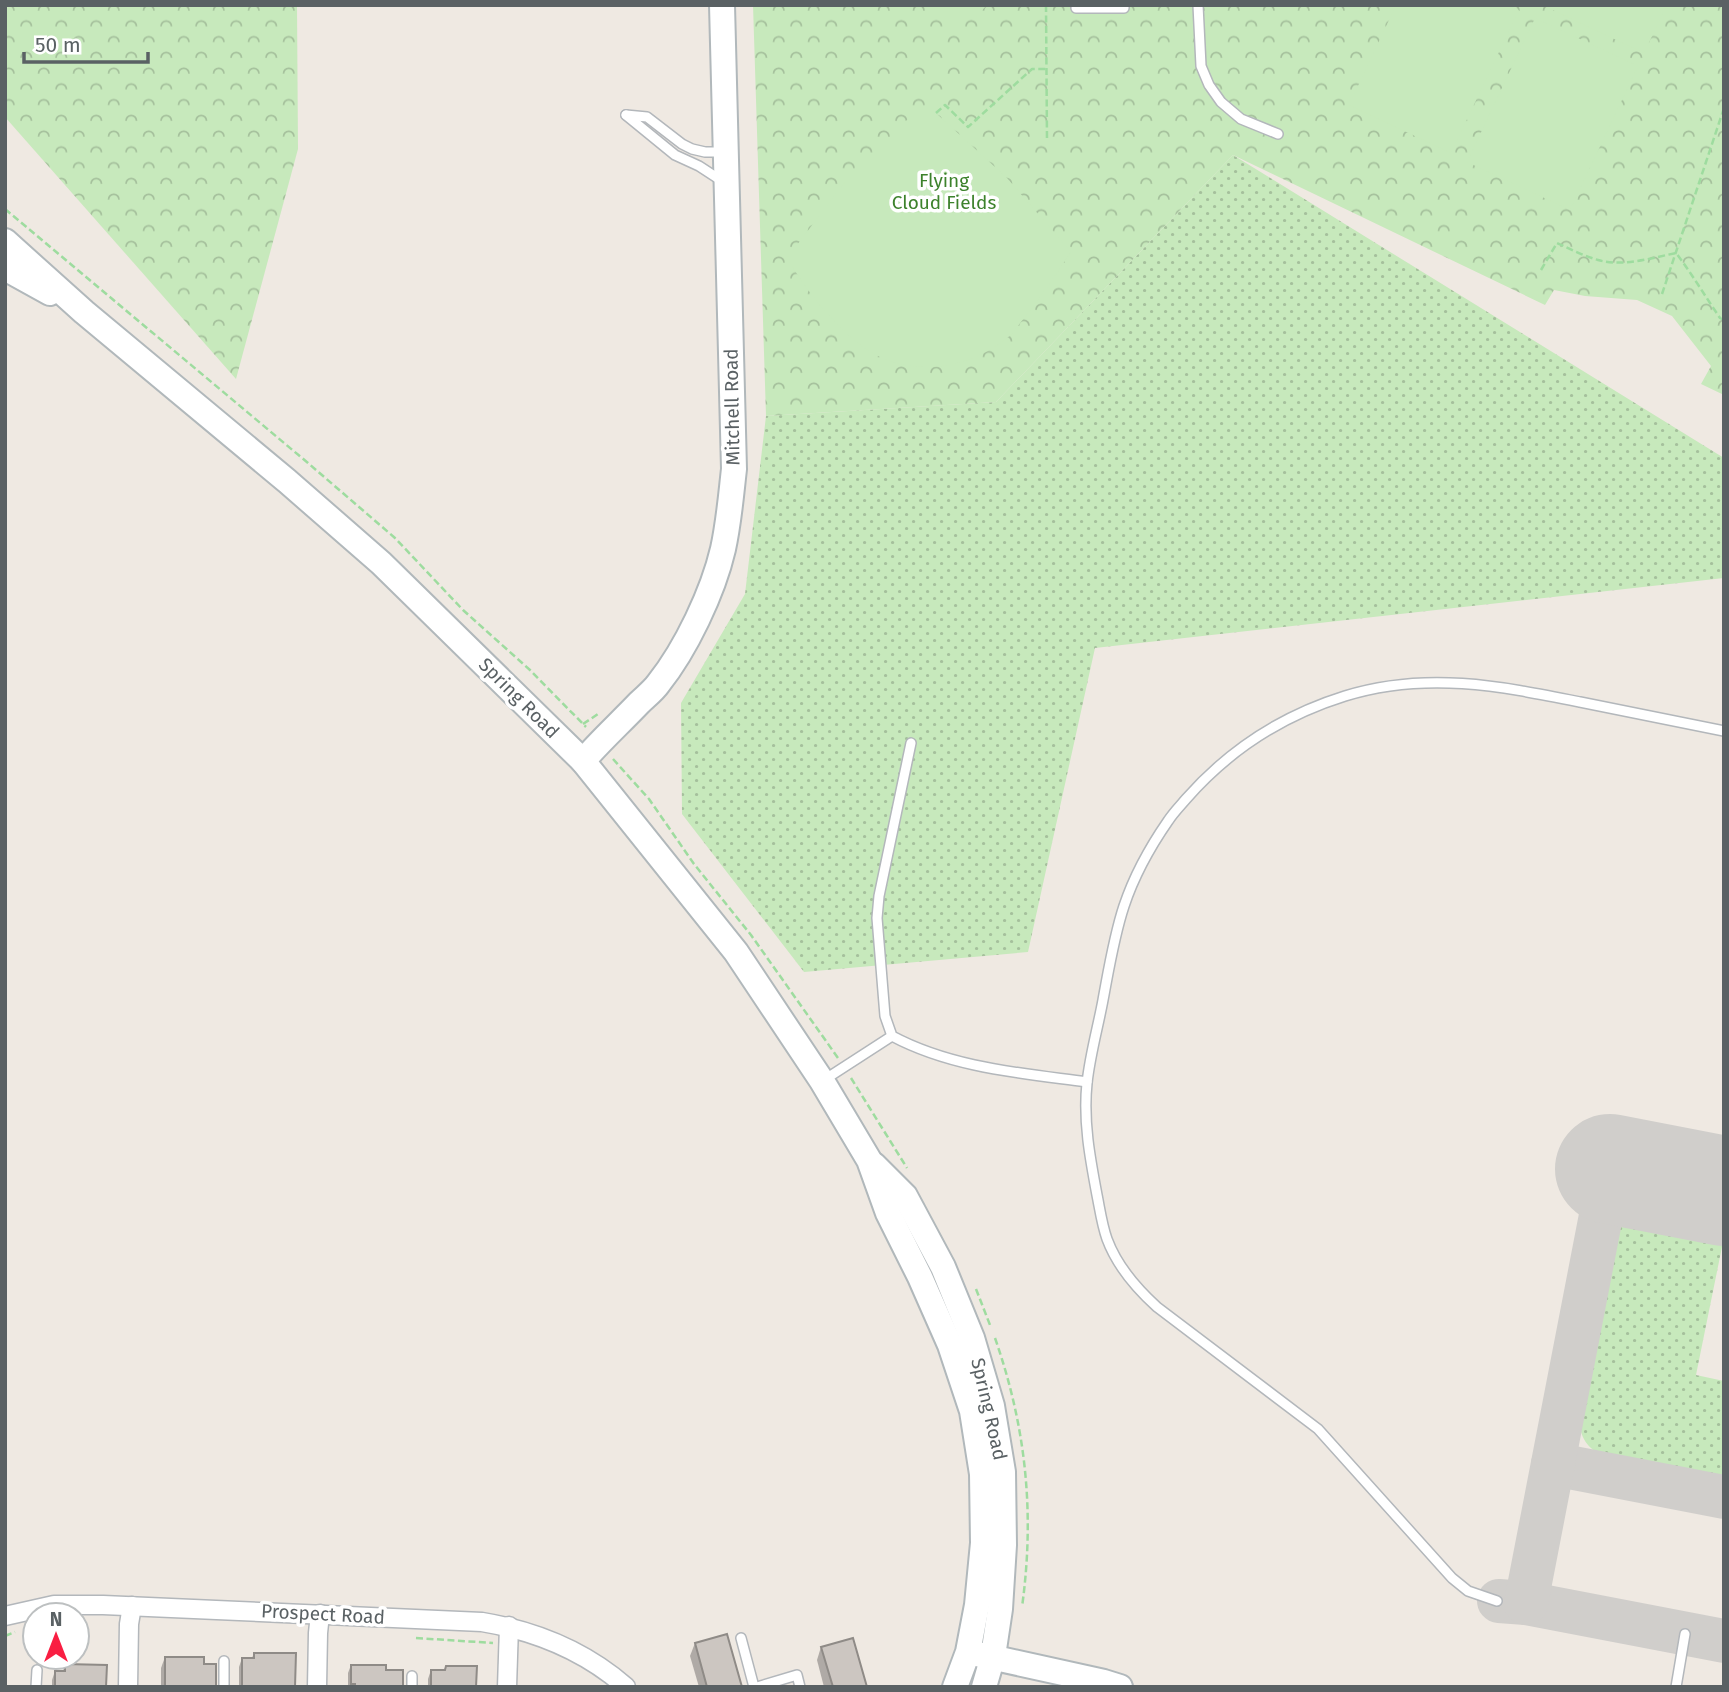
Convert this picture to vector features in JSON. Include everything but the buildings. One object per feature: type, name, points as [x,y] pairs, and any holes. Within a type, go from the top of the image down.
[{"type":"main road","name":"Mitchell Road","points":[[590,752],[657,685],[676,657],[711,587],[723,550],[730,512],[734,469],[722,5]]},
{"type":"main road","name":"Spring Road","points":[[5,240],[84,312],[381,563],[590,752],[736,953],[822,1081],[869,1160],[888,1213],[950,1345],[972,1411],[982,1474],[984,1543],[968,1652],[955,1687]]},
{"type":"main road","name":"Spring Road","points":[[5,267],[84,312]]},
{"type":"main road","name":"Spring Road","points":[[869,1160],[905,1196],[943,1267],[972,1338],[992,1406],[1003,1472],[1004,1545],[1000,1609],[993,1656],[984,1687]]},
{"type":"main road","points":[[968,1652],[1120,1687]]},
{"type":"street","name":"Prospect Road","points":[[5,1616],[54,1605],[482,1622],[509,1635],[562,1644],[607,1670],[626,1687]]},
{"type":"street","points":[[128,1687],[129,1624],[132,1606]]},
{"type":"street","points":[[317,1687],[320,1614]]},
{"type":"street","points":[[507,1687],[509,1635]]},
{"type":"lane","points":[[1076,8],[1124,8],[1124,5]]},
{"type":"lane","points":[[1198,5],[1200,66],[1209,85],[1222,102],[1241,119],[1278,134]]},
{"type":"lane","points":[[726,152],[692,149],[647,117],[626,115],[676,155],[699,166],[727,185]]},
{"type":"lane","points":[[1497,1601],[1468,1591],[1452,1578],[1318,1429],[1157,1307],[1126,1274],[1107,1240],[1087,1136],[1087,1082],[1115,938],[1134,880],[1169,818],[1219,765],[1250,741],[1283,721],[1320,704],[1348,695],[1403,684],[1468,682],[1506,687],[1724,731]]},
{"type":"lane","points":[[911,743],[879,896],[877,918],[885,1016],[892,1036],[911,1046],[972,1066],[1087,1082]]},
{"type":"lane","points":[[822,1081],[892,1036]]},
{"type":"lane","points":[[1676,1687],[1685,1634]]},
{"type":"lane","points":[[741,1638],[755,1687],[797,1675],[800,1687]]},
{"type":"lane","points":[[224,1661],[224,1687]]},
{"type":"path","points":[[1046,5],[1047,141]]},
{"type":"path","points":[[936,113],[945,105],[968,127],[1032,69],[1047,69]]},
{"type":"path","points":[[1662,294],[1724,108]]},
{"type":"path","points":[[5,209],[395,538],[463,610],[530,670],[583,724],[590,752],[649,799],[694,864],[751,935],[844,1068],[910,1172]]},
{"type":"path","points":[[1541,270],[1557,243],[1601,261],[1637,260],[1676,253]]},
{"type":"path","points":[[1676,253],[1712,307],[1724,320]]},
{"type":"path","points":[[583,724],[602,710]]},
{"type":"path","points":[[974,1285],[991,1327]]},
{"type":"path","points":[[995,1338],[1010,1381],[1024,1462],[1028,1544],[1022,1606]]},
{"type":"path","points":[[413,1637],[509,1635]]},
{"type":"green space","points":[[5,5],[297,5],[298,149],[236,379],[5,117]]},
{"type":"green space","name":"Flying Cloud Fields","points":[[753,5],[1724,5],[1724,395],[1701,384],[1711,366],[1672,316],[1637,300],[1585,296],[1554,290],[1545,305],[1233,155],[996,402],[766,416]]},
{"type":"green space","points":[[941,5],[987,5],[976,17],[953,17]]},
{"type":"green space","points":[[1396,5],[1508,5],[1519,10],[1451,153],[1349,105]]},
{"type":"green space","points":[[1542,5],[1667,5],[1644,53]]},
{"type":"green space","points":[[1535,18],[1638,66],[1570,210],[1467,162]]},
{"type":"green space","points":[[914,113],[936,113],[1007,178],[1071,252],[1041,297],[1009,336],[972,358],[934,367],[895,363],[859,344],[819,304],[787,258],[845,182]]},
{"type":"green space","points":[[1233,155],[1724,458],[1724,578],[1095,648],[1028,952],[804,972],[682,814],[681,703],[745,594],[766,416],[996,402]]},
{"type":"green space","points":[[1649,1213],[1724,1228],[1696,1375],[1724,1381],[1724,1481],[1603,1457],[1587,1444],[1580,1428],[1578,1414],[1612,1238],[1628,1221]]},
{"type":"taxiway","points":[[1526,1603],[1610,1169]]},
{"type":"taxiway","points":[[1553,1464],[1724,1497]]},
{"type":"taxiway","points":[[1499,1601],[1526,1603],[1724,1641]]},
{"type":"runway","points":[[1610,1169],[1724,1191]]}]
